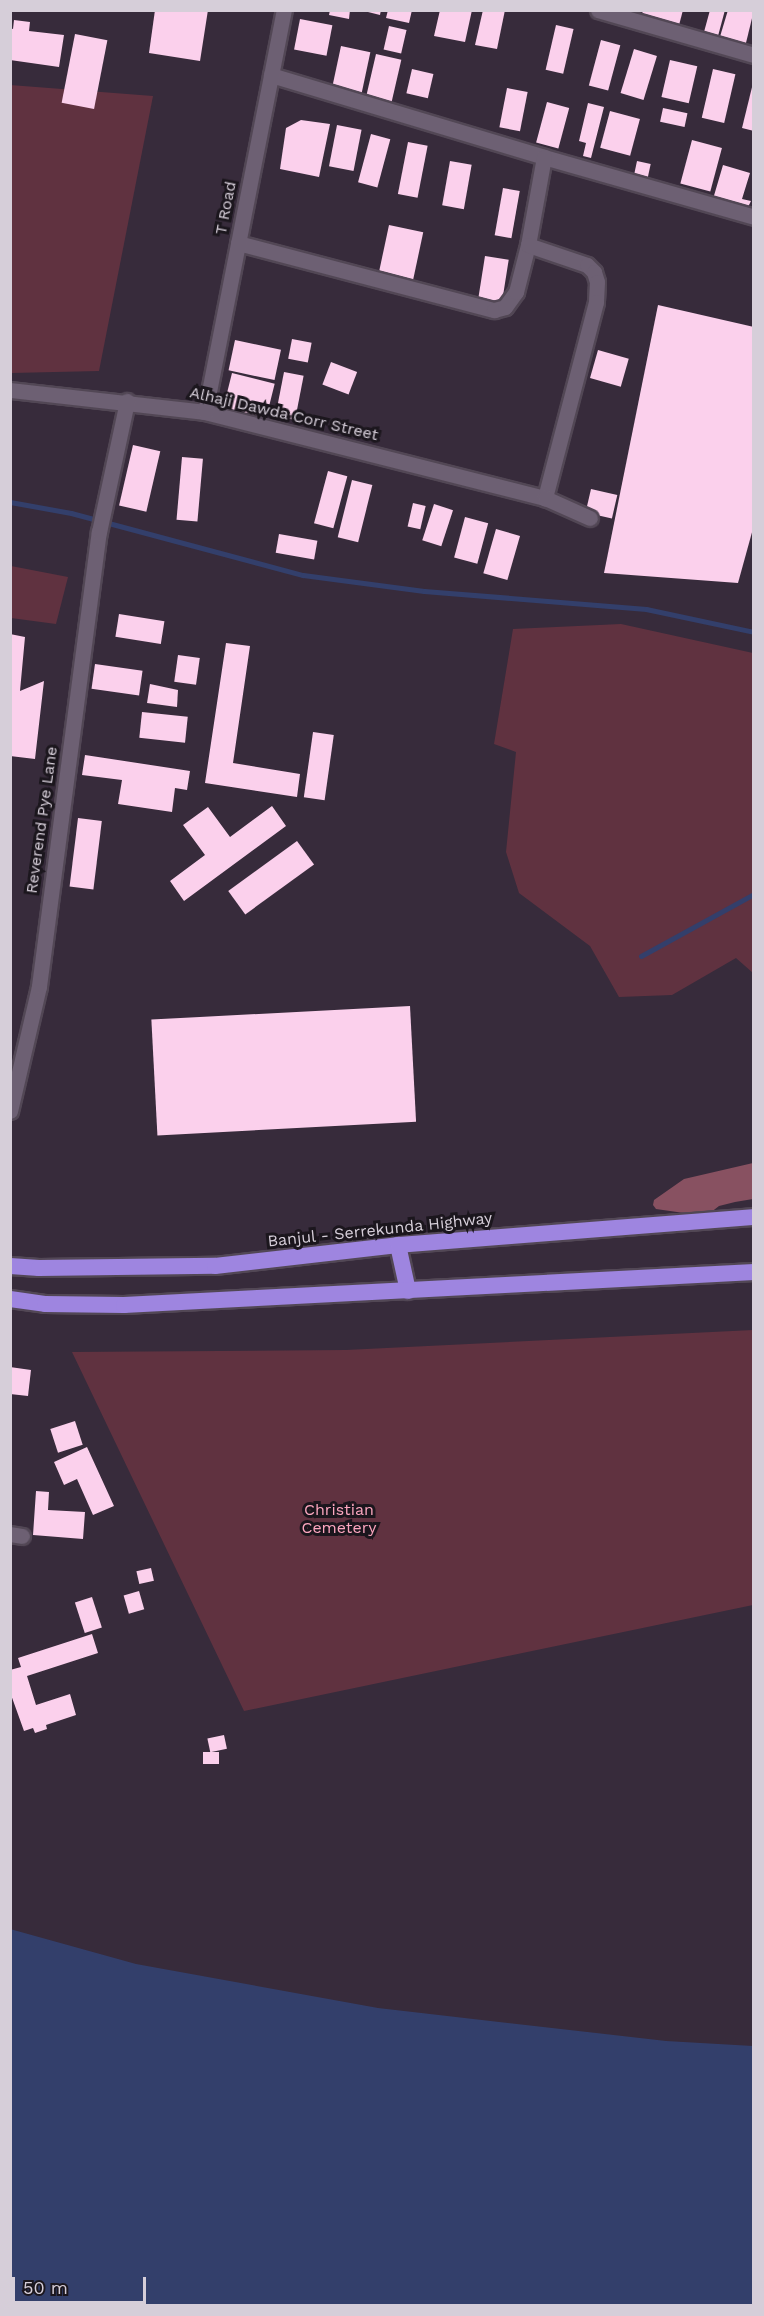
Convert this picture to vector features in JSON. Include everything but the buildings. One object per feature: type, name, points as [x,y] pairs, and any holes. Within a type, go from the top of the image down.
[{"type":"highway","name":"Banjul - Serrekunda Highway","points":[[10,1266],[39,1268],[215,1266],[398,1245],[753,1216]]},
{"type":"highway","points":[[398,1245],[408,1291]]},
{"type":"highway","points":[[10,1299],[45,1304],[124,1305],[252,1296],[408,1291],[753,1272]]},
{"type":"street","name":"T Road","points":[[205,412],[284,10]]},
{"type":"street","points":[[598,10],[637,16],[753,55]]},
{"type":"street","points":[[271,75],[753,217]]},
{"type":"street","points":[[238,243],[494,310],[506,307],[516,292],[528,245],[544,157]]},
{"type":"street","points":[[528,245],[587,265],[594,272],[597,282],[596,302],[545,498]]},
{"type":"street","name":"Alhaji Dawda Corr Street","points":[[10,390],[205,412],[545,498],[590,518]]},
{"type":"street","name":"Reverend Pye Lane","points":[[10,1111],[39,986],[99,532],[127,402]]},
{"type":"green space","points":[[10,85],[153,96],[99,371],[11,373]]},
{"type":"green space","points":[[11,566],[68,577],[56,624],[11,618]]},
{"type":"green space","points":[[621,624],[753,653],[753,973],[736,958],[672,995],[619,997],[590,946],[519,893],[506,852],[516,752],[494,744],[513,629]]},
{"type":"green space","name":"Christian Cemetery","points":[[753,1330],[753,1605],[244,1711],[72,1352],[346,1350]]},
{"type":"shaded area","points":[[753,1163],[753,1199],[719,1206],[710,1213],[698,1215],[656,1209],[653,1205],[654,1200],[684,1179]]},
{"type":"water","points":[[10,1929],[136,1964],[378,2008],[666,2041],[753,2046],[753,2305],[11,2305]]},
{"type":"waterway","points":[[10,502],[71,513],[303,575],[424,591],[646,609],[754,632]]},
{"type":"waterway","points":[[641,956],[754,894]]}]
